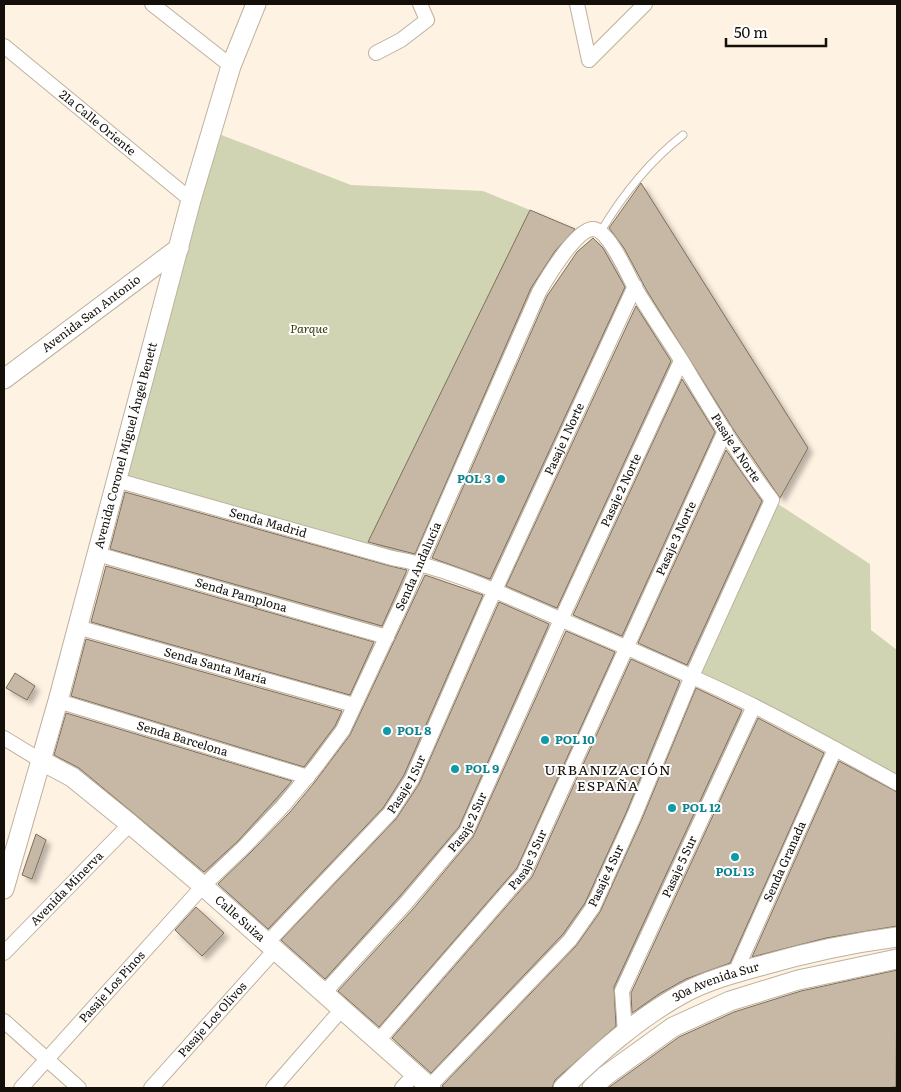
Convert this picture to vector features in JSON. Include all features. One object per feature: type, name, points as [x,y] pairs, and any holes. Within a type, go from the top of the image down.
[{"type":"street","points":[[152,4],[230,66]]},
{"type":"street","name":"Avenida Coronel Miguel Ángel Benett","points":[[4,889],[58,702],[191,200],[230,66],[256,4]]},
{"type":"street","points":[[376,53],[401,40],[427,20],[420,4]]},
{"type":"street","points":[[577,4],[589,60],[645,4]]},
{"type":"street","name":"21a Calle Oriente","points":[[4,46],[191,200]]},
{"type":"street","name":"Senda Andalucía","points":[[203,886],[283,806],[308,777],[342,730],[387,637],[539,292],[558,261],[586,232],[592,229],[601,231]]},
{"type":"street","name":"Pasaje 4 Norte","points":[[601,231],[611,244],[634,286],[725,431],[772,500],[692,676]]},
{"type":"street","name":"Avenida San Antonio","points":[[4,379],[179,248]]},
{"type":"street","name":"Pasaje 1 Norte","points":[[495,591],[634,286]]},
{"type":"street","name":"Pasaje 2 Norte","points":[[561,620],[682,361]]},
{"type":"street","name":"Pasaje 3 Norte","points":[[628,647],[725,431]]},
{"type":"street","name":"Senda Madrid","points":[[116,480],[392,558],[420,563],[495,591],[692,676],[754,706],[897,783]]},
{"type":"street","name":"Senda Pamplona","points":[[97,554],[387,637]]},
{"type":"street","name":"Pasaje 1 Sur","points":[[271,946],[390,813],[412,780],[495,591]]},
{"type":"street","name":"Pasaje 2 Sur","points":[[324,993],[406,903],[466,832],[561,620]]},
{"type":"street","name":"Senda Santa María","points":[[78,627],[354,705]]},
{"type":"street","name":"Pasaje 3 Sur","points":[[378,1041],[524,873],[628,647]]},
{"type":"street","name":"Pasaje 4 Sur","points":[[430,1088],[570,940],[593,907],[634,816],[692,676]]},
{"type":"street","name":"Senda Barcelona","points":[[58,702],[308,777]]},
{"type":"street","name":"Pasaje 5 Sur","points":[[625,1032],[622,991],[754,706]]},
{"type":"street","points":[[4,738],[40,760]]},
{"type":"street","name":"Senda Granada","points":[[735,973],[835,749]]},
{"type":"street","name":"Calle Suiza","points":[[40,760],[72,777],[130,824],[203,886],[430,1088]]},
{"type":"street","name":"Avenida Minerva","points":[[4,953],[130,824]]},
{"type":"street","name":"Pasaje Los Pinos","points":[[21,1088],[203,886]]},
{"type":"street","name":"30a Avenida Sur","points":[[563,1088],[625,1032],[656,1009],[684,993],[735,973],[787,958],[871,940],[897,937]]},
{"type":"street","name":"Pasaje Los Olivos","points":[[151,1088],[271,946]]},
{"type":"street","name":"30a Avenida Sur","points":[[592,1088],[605,1076],[673,1028],[730,1001],[798,980],[897,959]]},
{"type":"street","points":[[697,988],[706,1012]]},
{"type":"street","points":[[273,1088],[342,1009]]},
{"type":"street","points":[[4,1021],[79,1088]]},
{"type":"street","points":[[402,1088],[415,1074]]},
{"type":"lane","points":[[601,231],[618,202],[666,148],[683,135]]},
{"type":"green space","name":"Parque","points":[[211,131],[351,185],[483,191],[530,210],[364,550],[116,480]]},
{"type":"green space","points":[[772,500],[870,564],[871,630],[897,650],[897,784],[694,673]]},
{"type":"building","points":[[641,183],[808,448],[780,498],[733,429],[647,291],[624,248],[609,228]]},
{"type":"building","points":[[530,210],[575,229],[555,251],[531,288],[415,554],[368,542]]},
{"type":"building","name":"POL 3","points":[[593,238],[603,248],[625,287],[490,579],[432,558],[547,296],[577,252]]},
{"type":"building","points":[[636,306],[671,361],[557,608],[506,586]]},
{"type":"building","points":[[682,379],[715,432],[622,636],[573,615]]},
{"type":"building","points":[[726,450],[762,501],[687,665],[638,643]]},
{"type":"building","points":[[125,492],[407,570],[382,626],[110,549]]},
{"type":"building","points":[[106,566],[374,642],[350,695],[91,622]]},
{"type":"building","name":"POL 8","points":[[425,575],[483,595],[404,775],[383,808],[268,929],[218,884],[290,812],[350,735]]},
{"type":"building","name":"POL 9","points":[[499,602],[549,624],[459,827],[325,979],[281,940],[396,819],[419,784]]},
{"type":"building","name":"POL 10","points":[[566,631],[615,652],[517,868],[379,1027],[338,991],[413,909],[473,837]]},
{"type":"building","points":[[86,639],[342,711],[335,726],[304,767],[71,696]]},
{"type":"building","points":[[631,659],[680,681],[626,813],[585,903],[563,934],[431,1073],[392,1038],[532,877]]},
{"type":"building","points":[[15,673],[35,686],[27,700],[6,688]]},
{"type":"building","name":"POL 12","points":[[696,688],[742,710],[614,987],[616,1026],[555,1080],[552,1088],[445,1088],[442,1086],[576,946],[600,912],[642,819]]},
{"type":"building","points":[[66,713],[292,781],[238,841],[204,872],[79,768],[54,755]]},
{"type":"building","name":"POL 13","points":[[758,718],[824,753],[730,963],[686,979],[659,994],[632,1013],[631,993]]},
{"type":"building","points":[[839,761],[897,792],[897,926],[826,938],[752,957]]},
{"type":"building","points":[[36,834],[46,840],[32,879],[22,875]]},
{"type":"building","points":[[196,907],[224,933],[202,956],[175,930]]},
{"type":"building","points":[[897,970],[896,1087],[608,1088],[679,1037],[734,1012],[801,991]]},
{"type":"place","name":"POL 3","points":[[501,479]]},
{"type":"place","name":"POL 8","points":[[387,731]]},
{"type":"place","name":"POL 10","points":[[545,740]]},
{"type":"place","name":"POL 9","points":[[455,769]]},
{"type":"place","name":"POL 12","points":[[672,808]]},
{"type":"place","name":"POL 13","points":[[735,857]]},
{"type":"district","name":"URBANIZACIÓN ESPAÑA","points":[[608,778]]}]
